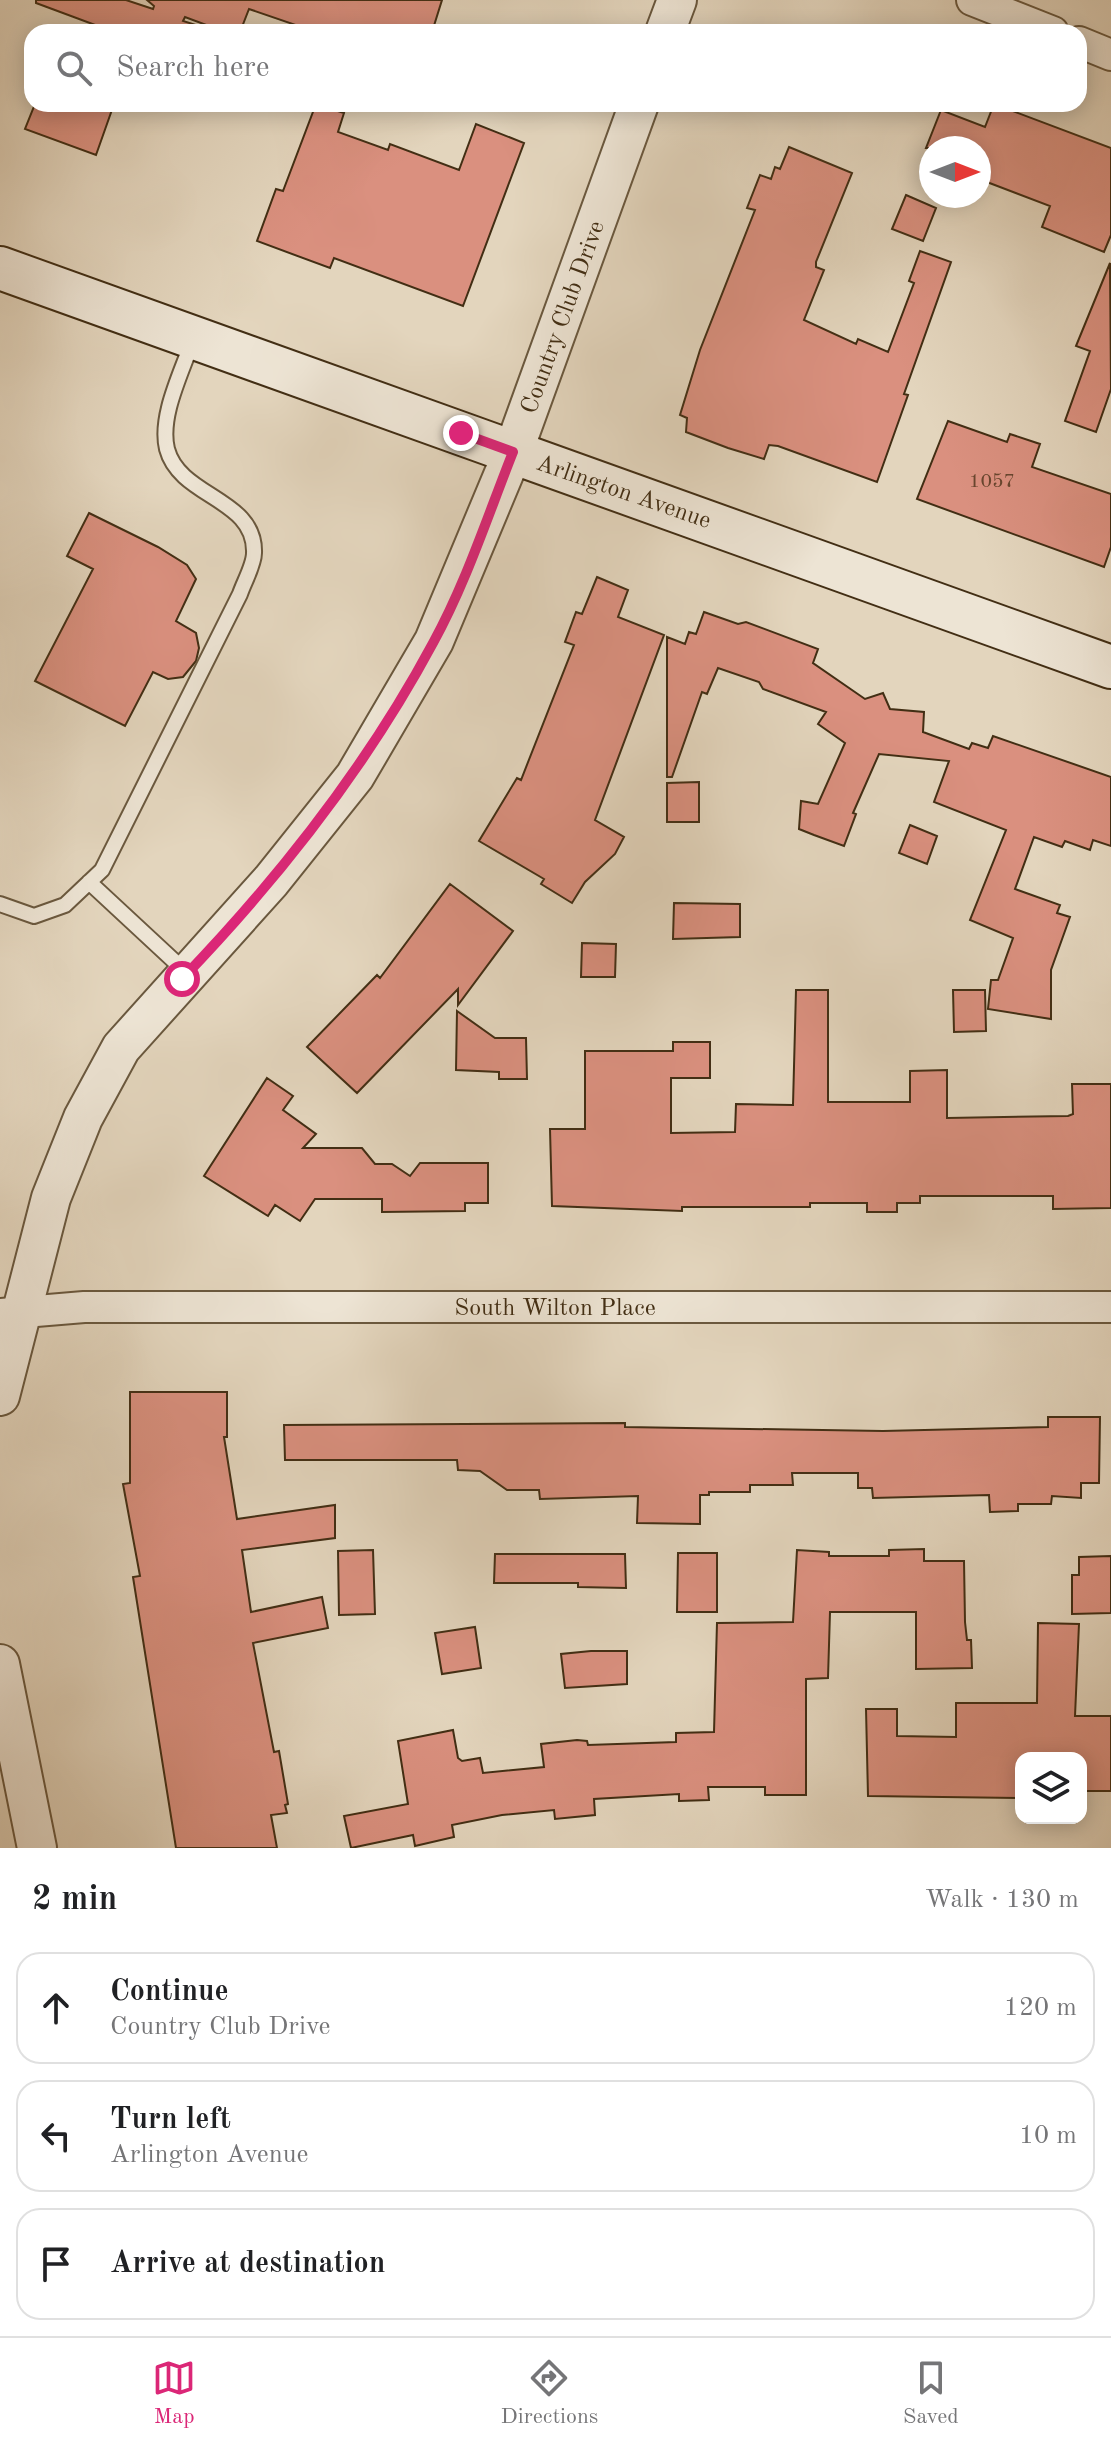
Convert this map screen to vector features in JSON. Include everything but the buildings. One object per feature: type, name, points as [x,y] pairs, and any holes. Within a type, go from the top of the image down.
[{"type":"main road","name":"Arlington Avenue","points":[[0,268],[1111,667]]},
{"type":"street","points":[[668,24],[677,0]]},
{"type":"street","points":[[972,0],[1033,24]]},
{"type":"street","points":[[1087,45],[1111,55]]},
{"type":"street","name":"Country Club Drive","points":[[0,1396],[10,1313],[83,1118],[121,1048],[271,881],[355,776],[434,641],[513,452],[636,112]]},
{"type":"street","name":"South Wilton Place","points":[[10,1313],[84,1307],[1111,1307]]},
{"type":"street","points":[[0,1664],[37,1848]]},
{"type":"lane","points":[[0,904],[34,916],[65,905],[102,870],[240,594],[254,554],[248,526],[225,503],[183,480],[167,448],[169,413],[193,337]]},
{"type":"lane","points":[[89,882],[187,973]]},
{"type":"route","points":[[182,979],[271,881],[355,776],[434,641],[513,452],[461,433]]}]
